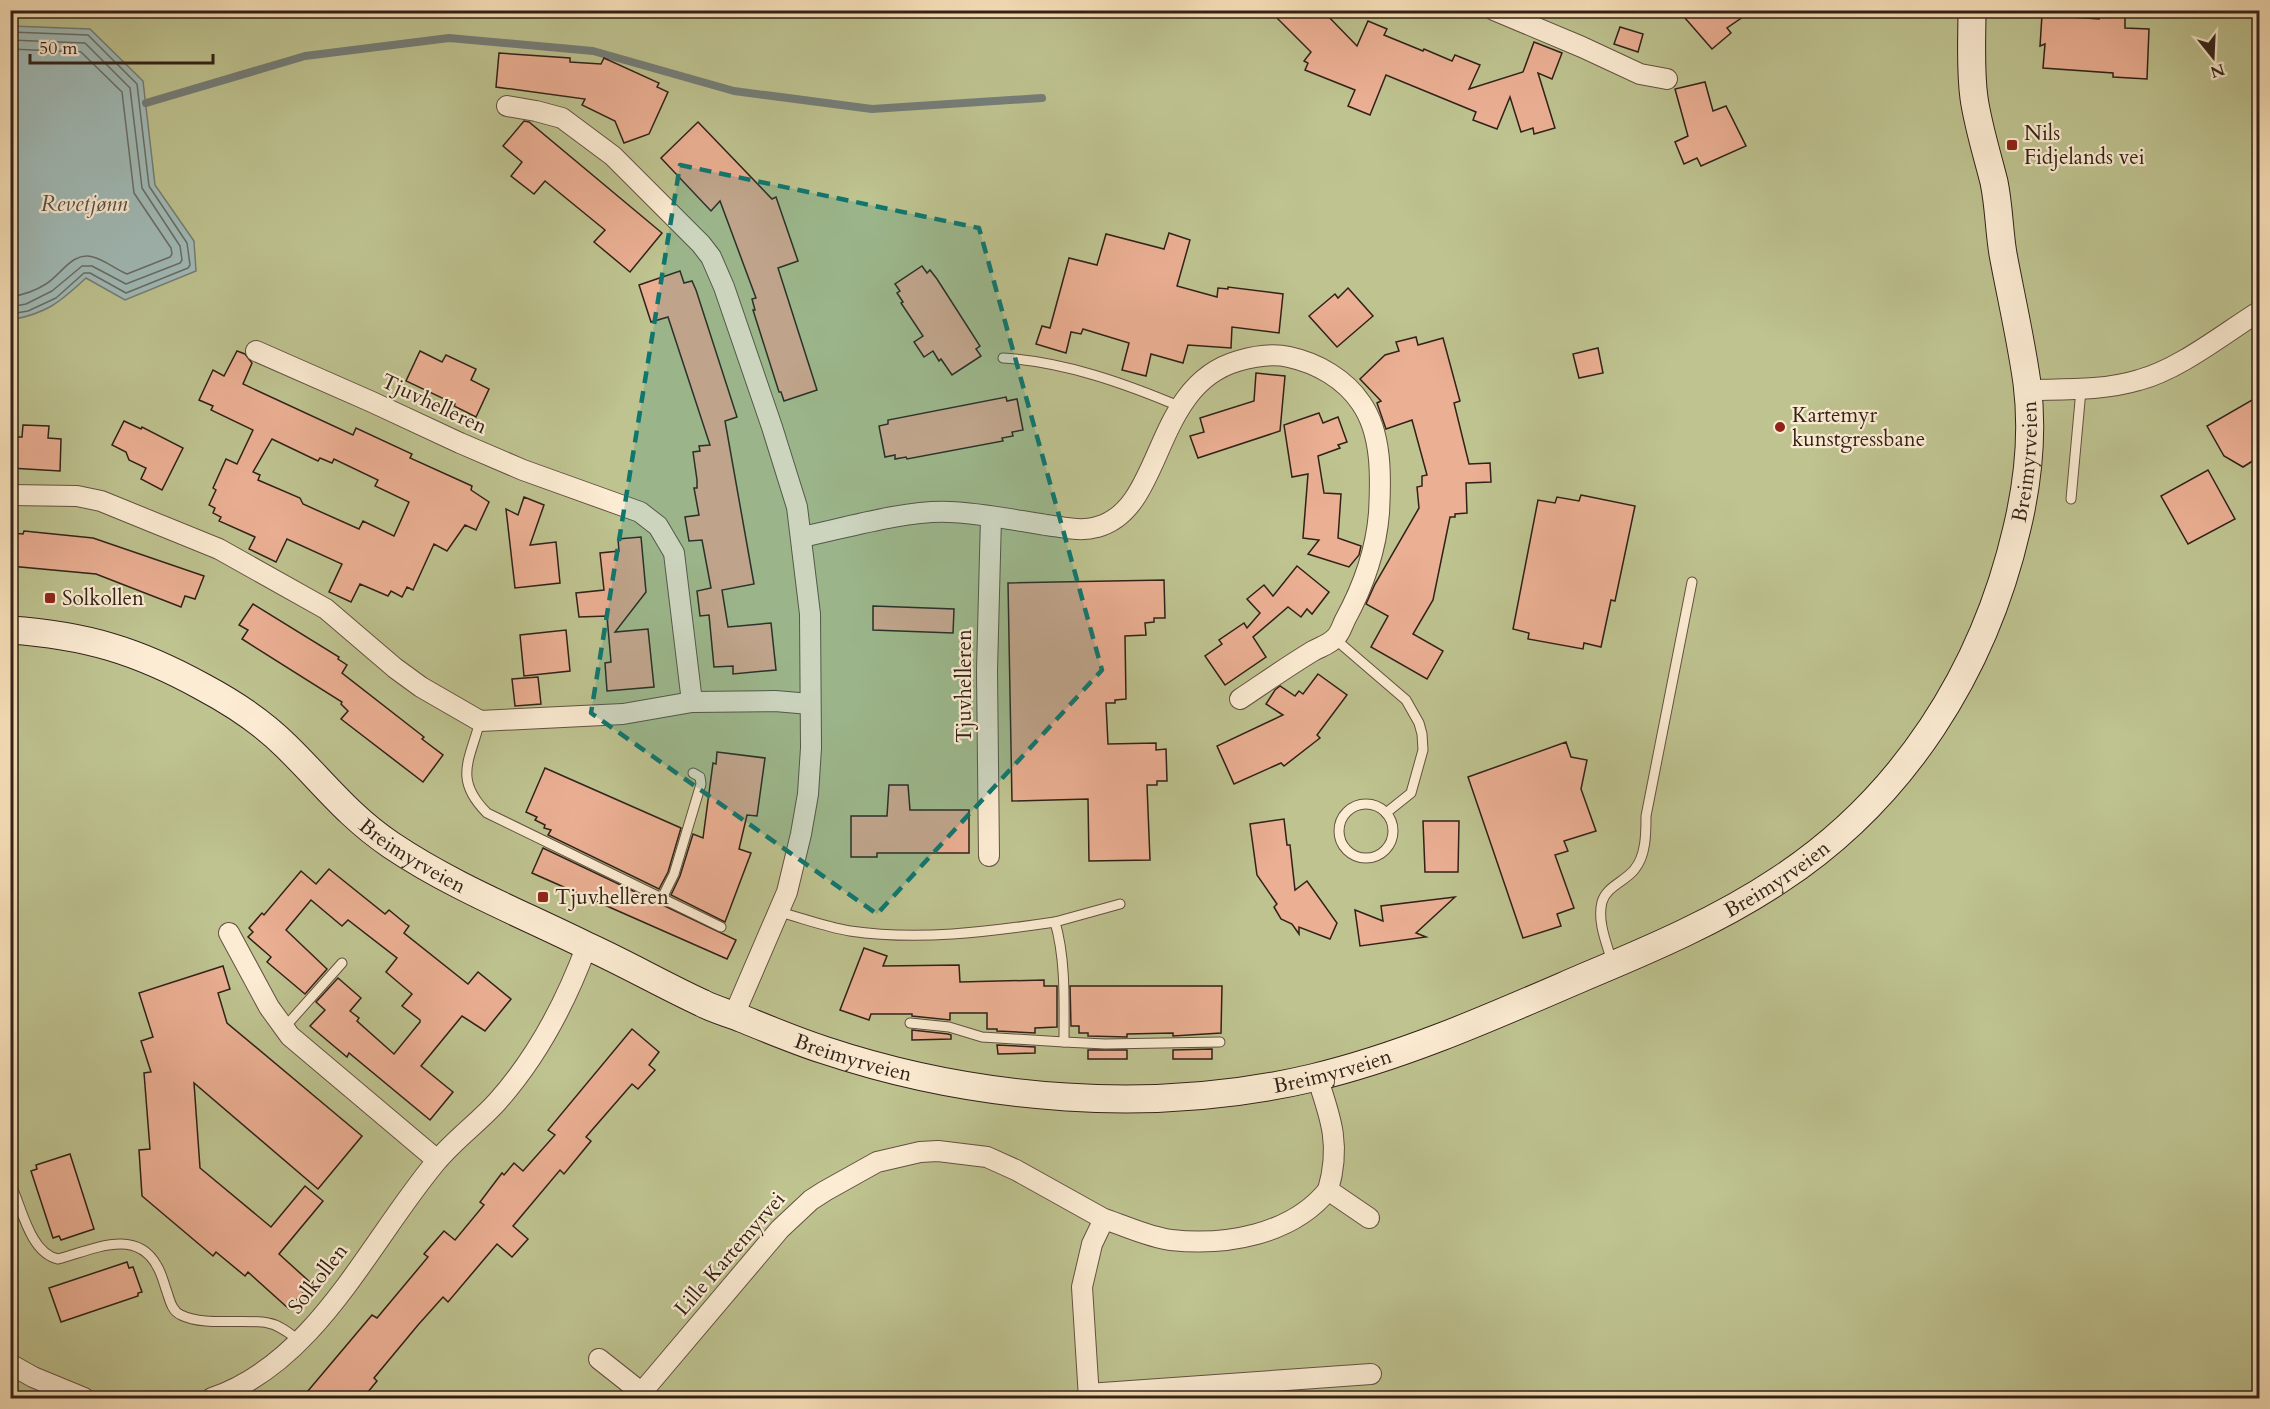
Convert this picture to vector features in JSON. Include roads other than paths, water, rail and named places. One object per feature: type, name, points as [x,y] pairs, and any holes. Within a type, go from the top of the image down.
[{"type":"street","points":[[1494,10],[1640,74],[1666,79]]},
{"type":"street","name":"Breimyrveien","points":[[10,630],[75,637],[107,644],[144,657],[179,674],[221,697],[264,726],[282,741],[359,822],[393,847],[463,888],[587,945],[695,1000],[783,1036],[870,1064],[957,1083],[1022,1093],[1103,1099],[1147,1098],[1231,1092],[1317,1077],[1474,1025],[1613,965],[1729,910],[1777,881],[1840,835],[1898,774],[1928,736],[1949,703],[1983,635],[2017,529],[2025,480],[2028,390],[2003,251],[1993,179],[1974,100],[1971,62],[1972,10]]},
{"type":"street","points":[[507,106],[562,118],[614,156],[680,221],[711,257],[736,320],[797,507],[810,614],[812,661],[808,794],[795,867],[779,912],[734,1015]]},
{"type":"street","points":[[2028,390],[2081,390],[2111,387],[2140,380],[2165,370],[2259,311]]},
{"type":"street","name":"Tjuvhelleren","points":[[256,351],[523,470],[625,505],[651,520],[666,538],[674,553],[692,702]]},
{"type":"street","points":[[802,537],[931,512],[991,517],[1080,530],[1099,527],[1126,509],[1139,493],[1164,436],[1187,395],[1209,374],[1228,364],[1251,357],[1281,355],[1311,363],[1345,384],[1370,417],[1376,436],[1378,456],[1379,512],[1376,533],[1360,590],[1335,639],[1280,671],[1240,699]]},
{"type":"street","points":[[10,495],[77,496],[101,501],[219,549],[326,609],[395,668],[421,687],[480,721],[623,714],[692,702],[775,701],[810,704]]},
{"type":"street","name":"Tjuvhelleren","points":[[989,856],[987,670],[991,517]]},
{"type":"street","points":[[229,933],[269,1007],[284,1028],[309,1054],[436,1160]]},
{"type":"street","name":"Solkollen","points":[[212,1398],[237,1390],[259,1376],[300,1341],[335,1299],[436,1160],[497,1102],[530,1062],[567,997],[587,945]]},
{"type":"street","points":[[1317,1077],[1329,1112],[1335,1142],[1335,1163],[1328,1190],[1369,1218]]},
{"type":"street","name":"Lille Kartemyrvei","points":[[599,1359],[639,1396],[780,1229],[811,1200],[877,1162],[920,1152],[938,1151],[987,1157],[1016,1170],[1104,1219],[1164,1239],[1219,1241],[1249,1236],[1287,1223],[1314,1206],[1328,1190]]},
{"type":"street","points":[[1104,1219],[1092,1244],[1082,1287],[1088,1396],[1263,1391],[1371,1374]]},
{"type":"street","points":[[10,1364],[33,1377],[84,1398]]},
{"type":"lane","points":[[1003,358],[1027,359],[1067,368],[1132,387],[1181,407]]},
{"type":"lane","points":[[2071,499],[2081,390]]},
{"type":"lane","points":[[1613,965],[1602,928],[1601,903],[1607,891],[1636,869],[1645,846],[1647,816],[1692,582]]},
{"type":"lane","points":[[1335,639],[1371,672],[1394,688],[1413,709],[1422,734],[1423,750],[1412,792],[1386,813]]},
{"type":"lane","points":[[480,721],[466,769],[468,788],[475,801],[487,813],[721,927]]},
{"type":"lane","points":[[662,898],[674,874],[701,784],[700,777],[693,773]]},
{"type":"lane","points":[[1364,804],[1380,808],[1386,813],[1392,829],[1392,837],[1383,851],[1367,857],[1359,857],[1345,848],[1341,840],[1340,824],[1349,810],[1364,804]]},
{"type":"lane","points":[[779,912],[847,930],[892,936],[949,935],[1055,922],[1120,904]]},
{"type":"lane","points":[[1055,922],[1059,936],[1064,1042]]},
{"type":"lane","points":[[284,1028],[342,963]]},
{"type":"lane","points":[[910,1023],[949,1027],[982,1037],[1105,1044],[1220,1042]]},
{"type":"lane","points":[[11,1185],[35,1242],[45,1254],[58,1259],[114,1244],[133,1244],[147,1252],[153,1260],[171,1305],[180,1315],[214,1321],[270,1323],[284,1329],[300,1341]]},
{"type":"water","name":"Revetjønn","points":[[11,26],[90,29],[143,81],[155,185],[194,241],[196,271],[125,300],[86,278],[52,306],[11,320]]},
{"type":"waterway","points":[[146,103],[305,56],[449,38],[593,51],[734,91],[872,109],[1042,98]]},
{"type":"place","name":"Nils Fidjelands vei","points":[[2012,145]]},
{"type":"place","name":"Kartemyr kunstgressbane","points":[[1780,427]]},
{"type":"place","name":"Solkollen","points":[[50,598]]},
{"type":"place","name":"Tjuvhelleren","points":[[543,897]]}]
